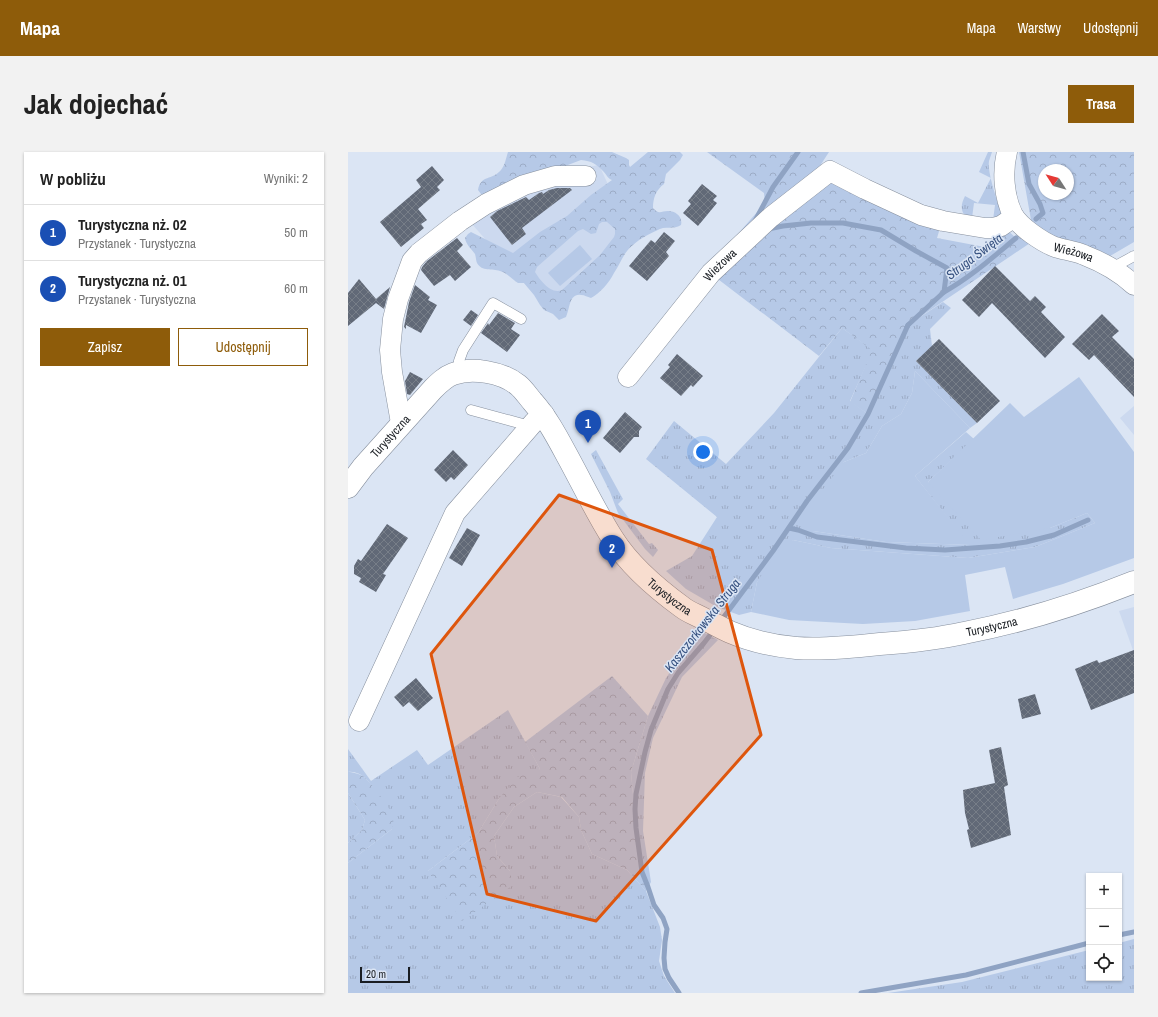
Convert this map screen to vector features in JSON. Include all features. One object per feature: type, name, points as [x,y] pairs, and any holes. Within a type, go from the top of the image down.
[{"type":"street","points":[[1007,152],[1005,180],[1009,204],[1014,216]]},
{"type":"street","name":"Wieżowa","points":[[628,377],[711,273],[771,217],[830,171],[921,215],[943,221],[993,228],[1001,226],[1014,216],[1022,226],[1043,240],[1054,246],[1084,255],[1112,268],[1134,285]]},
{"type":"street","points":[[401,423],[392,372],[390,350],[393,319],[398,298],[412,261],[419,252],[460,221],[486,204],[524,185],[556,176],[586,176]]},
{"type":"street","name":"Turystyczna","points":[[348,487],[363,467],[433,388],[453,374],[460,372],[480,371],[492,373],[518,384],[537,420],[554,432],[614,541],[630,560],[656,586],[683,608],[717,625],[752,639],[796,648],[826,648],[909,642],[964,633],[1009,623],[1065,608],[1134,582]]},
{"type":"street","points":[[359,722],[455,513],[537,420]]},
{"type":"lane","points":[[1112,268],[1134,256]]},
{"type":"lane","points":[[460,372],[459,361],[463,350],[493,303],[521,319]]},
{"type":"lane","points":[[471,410],[537,420]]},
{"type":"highlighted area","points":[[559,495],[712,550],[761,735],[596,921],[487,894],[431,654]]},
{"type":"shaded area","points":[[599,165],[631,234],[546,308],[464,215],[535,177]]},
{"type":"shaded area","points":[[1134,406],[1134,435],[1120,418]]},
{"type":"shaded area","points":[[1134,607],[1134,653],[1119,611]]},
{"type":"green space","points":[[508,152],[612,152],[629,160],[630,167],[648,152],[680,152],[683,155],[666,174],[664,184],[656,194],[653,208],[659,212],[671,211],[676,213],[681,219],[681,225],[660,229],[636,243],[627,251],[610,280],[601,291],[591,298],[582,295],[574,296],[570,302],[566,317],[559,320],[553,314],[544,310],[524,283],[518,283],[503,272],[484,269],[479,266],[475,254],[465,238],[471,232],[513,253],[540,232],[567,216],[591,195],[612,180],[596,165],[588,161],[581,160],[486,196],[481,194],[478,190],[479,185],[484,180],[494,176],[501,170]],"holes":[[[602,222],[607,222],[615,229],[615,234],[600,255],[562,290],[558,291],[550,289],[546,286],[535,272],[537,267],[578,231],[583,229],[591,234],[596,233],[599,224]]]},
{"type":"green space","points":[[707,152],[829,152],[816,172],[887,210],[940,228],[937,238],[990,248],[994,234],[1005,228],[1016,238],[1031,220],[1019,152],[1134,152],[1134,242],[1105,259],[1042,235],[908,325],[868,414],[850,402],[872,350],[842,328],[819,356],[706,270],[765,203],[764,193]]},
{"type":"green space","points":[[988,152],[992,152],[989,161],[991,178],[979,172]]},
{"type":"green space","points":[[991,178],[1003,216],[993,220],[995,205],[974,203],[972,218],[966,217],[962,207],[965,196],[978,203]]},
{"type":"green space","points":[[580,245],[592,259],[560,286],[548,273]]},
{"type":"green space","points":[[943,302],[951,308],[930,329],[932,346],[916,361],[977,423],[970,428],[915,371],[912,393],[901,414],[882,426],[866,453],[844,462],[813,531],[886,542],[969,545],[915,476],[966,432],[974,439],[928,482],[1050,528],[1087,513],[1095,523],[1035,547],[968,558],[831,548],[793,540],[757,582],[751,612],[739,615],[717,607],[686,589],[666,571],[692,556],[717,517],[646,459],[674,421],[726,464],[774,413],[842,328],[873,350],[850,401],[868,414],[908,325]]},
{"type":"green space","points":[[915,371],[970,428],[915,476],[970,545],[886,542],[813,531],[797,523],[844,462],[866,453],[882,426],[901,414],[912,393]]},
{"type":"green space","points":[[1079,377],[1134,452],[1134,558],[1063,584],[1013,599],[1005,567],[965,575],[970,611],[915,621],[863,624],[789,620],[751,612],[757,582],[781,546],[793,540],[831,548],[968,558],[1035,547],[1095,523],[1087,513],[1050,528],[981,540],[928,482],[1010,403],[1024,417]]},
{"type":"green space","points":[[596,450],[623,499],[618,504],[649,544],[652,543],[658,550],[653,557],[645,549],[618,513],[610,492],[591,454]]},
{"type":"green space","points":[[699,630],[718,640],[682,677],[653,738],[645,773],[643,831],[651,882],[646,891],[660,927],[662,940],[659,961],[664,976],[675,993],[348,993],[348,863],[392,829],[371,784],[364,777],[356,773],[348,772],[348,749],[371,781],[417,750],[428,765],[508,710],[540,769],[500,797],[478,833],[428,871],[510,871],[497,856],[494,836],[514,807],[537,792],[561,797],[579,817],[581,830],[592,854],[627,870],[645,890],[638,851],[631,772],[648,716],[666,678]]},
{"type":"green space","points":[[612,676],[648,716],[631,772],[638,851],[646,891],[627,870],[592,854],[581,830],[579,817],[562,797],[537,792],[514,807],[494,836],[497,856],[510,871],[513,885],[462,921],[428,871],[478,833],[500,797],[520,775],[540,769],[525,742]]},
{"type":"green space","points":[[348,772],[363,776],[380,795],[393,816],[393,824],[392,829],[348,863],[348,843],[362,830],[365,820],[348,793]]},
{"type":"green space","points":[[348,793],[365,820],[362,830],[348,843]]},
{"type":"green space","points":[[1134,939],[1134,993],[888,993],[962,982],[1086,951],[1086,981],[1122,981],[1122,942]]},
{"type":"building","points":[[432,166],[444,180],[437,187],[440,190],[418,209],[427,220],[421,224],[424,228],[401,247],[380,222],[421,187],[416,180]]},
{"type":"building","points":[[702,184],[717,196],[713,200],[717,203],[698,226],[683,213],[691,204],[688,201]]},
{"type":"building","points":[[557,188],[570,188],[572,190],[522,228],[526,234],[512,245],[490,217],[497,211],[526,197],[529,200],[539,193],[542,192],[543,194],[549,190]]},
{"type":"building","points":[[664,232],[675,241],[666,252],[669,256],[647,281],[629,266],[651,240],[655,243]]},
{"type":"building","points":[[457,238],[463,245],[457,251],[471,267],[455,281],[450,275],[434,286],[421,270],[422,267],[427,261]]},
{"type":"building","points":[[995,266],[1030,301],[1035,296],[1046,307],[1041,312],[1065,337],[1045,358],[992,303],[979,317],[962,300]]},
{"type":"building","points":[[359,279],[376,299],[390,287],[384,309],[376,303],[348,326],[348,293]]},
{"type":"building","points":[[415,285],[430,297],[428,300],[437,305],[421,333],[406,325],[406,329],[404,327],[409,302]]},
{"type":"building","points":[[471,310],[478,315],[471,326],[463,320]]},
{"type":"building","points":[[498,313],[515,323],[511,329],[520,335],[507,352],[481,333]]},
{"type":"building","points":[[1102,314],[1119,331],[1112,337],[1134,359],[1134,397],[1094,355],[1089,360],[1072,344]]},
{"type":"building","points":[[939,339],[1000,401],[977,423],[916,361]]},
{"type":"building","points":[[677,354],[703,376],[693,387],[691,385],[681,396],[660,378],[670,367],[668,365]]},
{"type":"building","points":[[410,372],[423,379],[410,395],[407,394],[405,381]]},
{"type":"building","points":[[625,412],[642,427],[639,431],[639,437],[634,437],[620,453],[603,438]]},
{"type":"building","points":[[453,450],[468,465],[454,480],[451,477],[446,482],[434,470]]},
{"type":"building","points":[[387,524],[408,538],[383,574],[386,575],[376,592],[359,582],[361,578],[354,574],[354,566],[358,559],[361,561]]},
{"type":"building","points":[[467,528],[480,535],[462,566],[449,558]]},
{"type":"building","points":[[1134,650],[1134,693],[1091,710],[1075,669],[1097,660],[1099,663]]},
{"type":"building","points":[[416,678],[433,698],[418,711],[409,702],[403,707],[394,697]]},
{"type":"building","points":[[1035,694],[1041,714],[1022,719],[1018,699]]},
{"type":"building","points":[[1001,747],[1008,785],[1004,787],[1011,835],[971,848],[967,830],[969,829],[965,813],[963,790],[995,783],[989,750]]},
{"type":"waterway","name":"Kaszczorkowska Struga","points":[[755,221],[773,187],[798,152]]},
{"type":"waterway","name":"Struga Święta","points":[[1023,152],[1029,184],[1040,204],[1043,213],[1036,219]]},
{"type":"waterway","name":"Kaszczorkowska Struga","points":[[768,229],[811,223],[843,223],[881,230],[947,268],[944,292],[907,327]]},
{"type":"waterway","name":"Struga Święta","points":[[944,292],[973,273],[1016,238]]},
{"type":"waterway","name":"Kaszczorkowska Struga","points":[[720,622],[773,551],[807,501],[848,448],[868,414],[908,325]]},
{"type":"waterway","points":[[789,528],[817,537],[906,548],[945,550],[1000,546],[1026,542],[1054,535],[1088,520]]},
{"type":"waterway","name":"Kaszczorkowska Struga","points":[[679,993],[665,969],[664,958],[667,929],[663,918],[654,905],[642,872],[636,828],[636,794],[651,730],[668,689],[678,673],[714,630]]},
{"type":"waterway","points":[[1122,934],[1134,932]]},
{"type":"waterway","points":[[861,993],[966,975],[1086,944]]},
{"type":"place","name":"Turystyczna nż. 02","points":[[588,443]]},
{"type":"place","name":"Turystyczna nż. 01","points":[[612,568]]}]
